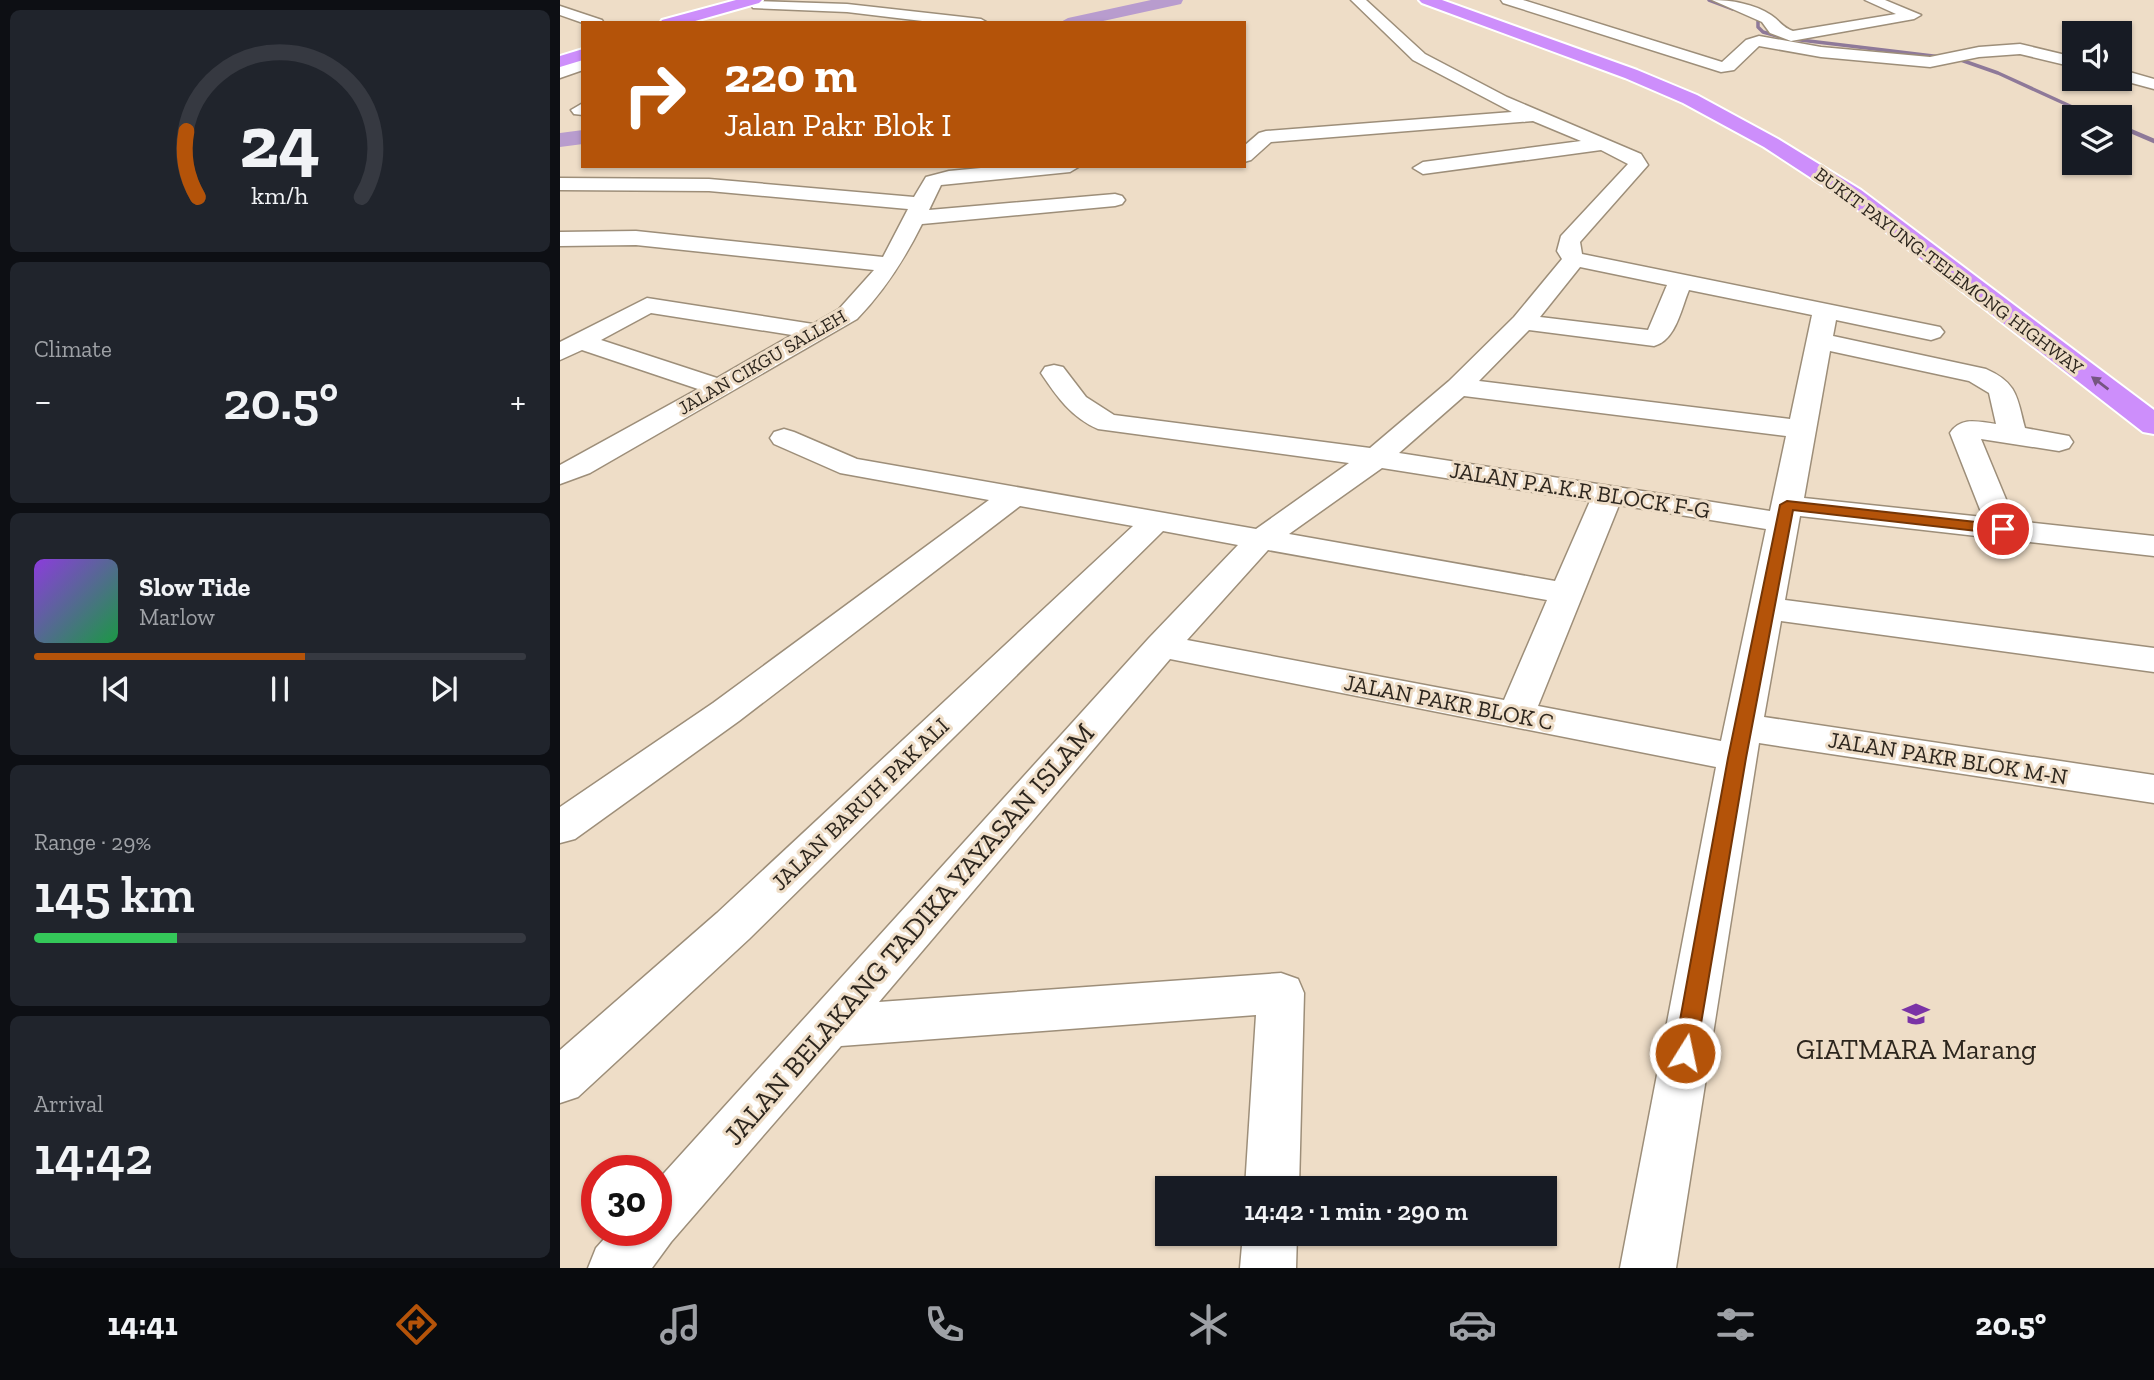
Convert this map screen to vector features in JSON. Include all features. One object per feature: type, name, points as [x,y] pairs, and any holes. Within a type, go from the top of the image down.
[{"type":"highway","points":[[676,21],[756,2],[776,0]]},
{"type":"highway","name":"BUKIT PAYUNG-TELEMONG HIGHWAY","points":[[1427,0],[1630,74],[1690,99],[1771,143],[1853,195],[2154,425]]},
{"type":"highway","name":"BUKIT PAYUNG-TELEMONG HIGHWAY","points":[[1450,0],[1648,70],[1709,96],[1793,141],[1877,193],[2088,348]]},
{"type":"highway","points":[[697,21],[756,2]]},
{"type":"street","points":[[1358,0],[1414,54],[1481,91],[1634,158],[1638,165],[1569,241],[1568,251],[1574,259],[1681,281],[1988,379],[2002,391],[2013,435]]},
{"type":"street","points":[[1508,0],[1721,67],[1728,67],[1751,43],[1914,15],[1872,0]]},
{"type":"street","points":[[1719,0],[1767,19],[1775,30],[1790,36]]},
{"type":"street","points":[[756,2],[971,21]]},
{"type":"street","points":[[560,10],[591,21]]},
{"type":"street","points":[[825,21],[862,10]]},
{"type":"street","points":[[1767,41],[1836,54],[1930,62],[2023,49],[2062,59]]},
{"type":"street","points":[[2132,77],[2154,83]]},
{"type":"street","points":[[1246,128],[1266,137],[1535,116]]},
{"type":"street","points":[[1246,154],[1266,137]]},
{"type":"street","points":[[1423,168],[1603,144]]},
{"type":"street","points":[[560,184],[590,168]]},
{"type":"street","name":"JALAN CIKGU SALLEH","points":[[567,467],[719,387],[848,314],[890,265],[930,184],[949,177],[1048,168]]},
{"type":"street","points":[[560,184],[709,185],[916,211],[1115,200]]},
{"type":"street","points":[[560,239],[663,241],[890,265]]},
{"type":"street","name":"JALAN BELAKANG TADIKA YAYASAN ISLAM","points":[[672,1204],[1162,646],[1259,541],[1376,458],[1458,387],[1523,321],[1574,259]]},
{"type":"street","points":[[1523,321],[1654,338],[1658,335],[1681,281]]},
{"type":"street","points":[[570,346],[647,305],[819,332]]},
{"type":"street","points":[[1822,326],[1931,332]]},
{"type":"street","points":[[1648,1268],[1740,742],[1822,326]]},
{"type":"street","points":[[570,346],[719,387]]},
{"type":"street","name":"JALAN P.A.K.R BLOCK F-G","points":[[1054,373],[1074,404],[1108,423],[1376,458],[1608,495],[1785,514],[2003,529],[2154,546]]},
{"type":"street","points":[[1458,387],[1802,429]]},
{"type":"street","points":[[2003,529],[1964,432],[1971,429],[2059,442]]},
{"type":"street","points":[[784,438],[849,467],[1567,593]]},
{"type":"street","points":[[1517,715],[1608,495]]},
{"type":"street","points":[[560,828],[726,712],[1013,496]]},
{"type":"street","name":"JALAN BARUH PAK ALI","points":[[560,1081],[733,926],[1155,522]]},
{"type":"street","points":[[1766,608],[2154,660]]},
{"type":"street","name":"JALAN PAKR BLOK C","points":[[1162,646],[1517,715],[1740,742]]},
{"type":"street","name":"JALAN PAKR BLOK M-N","points":[[1740,742],[2154,789]]},
{"type":"street","points":[[828,1026],[1281,993],[1273,1176]]},
{"type":"street","points":[[616,1268],[635,1246]]},
{"type":"street","points":[[1268,1268],[1269,1246]]},
{"type":"waterway","points":[[1077,21],[1175,0]]},
{"type":"waterway","points":[[1709,0],[1733,9]]},
{"type":"waterway","points":[[1754,17],[1758,19],[1758,27],[1763,32],[1784,38],[1958,59],[1998,73],[2068,105]]},
{"type":"waterway","points":[[2132,132],[2154,141]]},
{"type":"waterway","points":[[560,140],[581,137]]},
{"type":"place","name":"GIATMARA Marang","points":[[1916,1014]]},
{"type":"route","points":[[1685,1053],[1737,758],[1787,505],[2003,529]]}]
